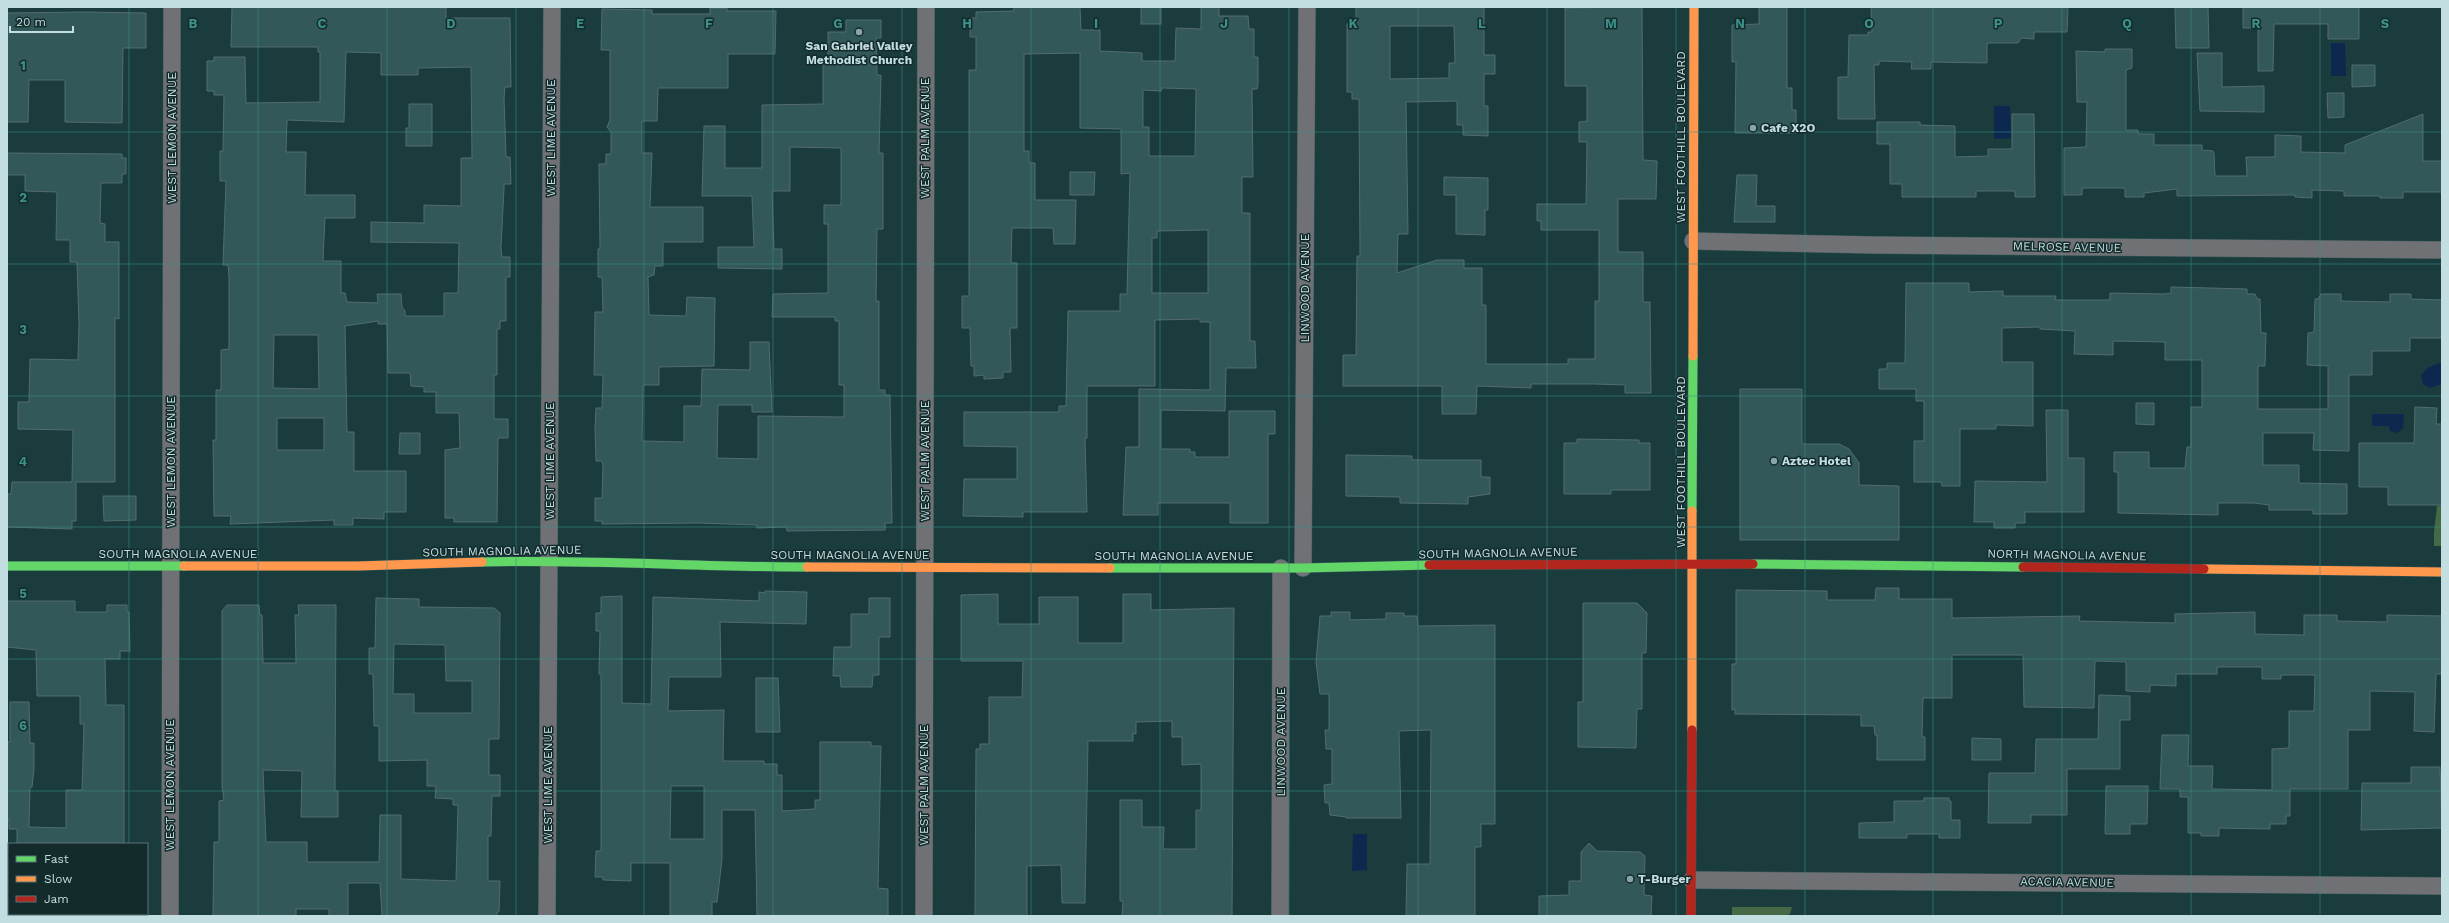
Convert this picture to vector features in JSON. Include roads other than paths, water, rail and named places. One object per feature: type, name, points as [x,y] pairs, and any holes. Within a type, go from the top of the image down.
[{"type":"street","name":"WEST LEMON AVENUE","points":[[170,916],[172,7]]},
{"type":"street","name":"WEST LIME AVENUE","points":[[547,916],[552,7]]},
{"type":"street","name":"WEST PALM AVENUE","points":[[924,916],[926,7]]},
{"type":"street","name":"LINWOOD AVENUE","points":[[1303,568],[1307,7]]},
{"type":"street","name":"WEST FOOTHILL BOULEVARD","points":[[1691,916],[1694,7]]},
{"type":"street","name":"MELROSE AVENUE","points":[[1693,241],[1882,245],[2442,250]]},
{"type":"street","name":"SOUTH MAGNOLIA AVENUE","points":[[7,566],[358,566],[549,560],[738,567],[1303,568],[1498,563],[1693,563]]},
{"type":"street","name":"NORTH MAGNOLIA AVENUE","points":[[1693,563],[2442,572]]},
{"type":"street","name":"LINWOOD AVENUE","points":[[1280,916],[1281,568]]},
{"type":"street","name":"ACACIA AVENUE","points":[[1692,880],[2442,886]]},
{"type":"water","points":[[2331,43],[2345,43],[2346,76],[2331,76]]},
{"type":"water","points":[[1994,106],[2010,106],[2011,138],[1994,139]]},
{"type":"water","points":[[2442,362],[2442,384],[2430,388],[2423,384],[2421,376],[2427,368]]},
{"type":"water","points":[[2372,414],[2404,414],[2403,429],[2396,433],[2390,431],[2389,426],[2372,426]]},
{"type":"water","points":[[1353,834],[1367,834],[1367,870],[1352,871]]},
{"type":"place","name":"San Gabriel Valley Methodist Church","points":[[859,32]]},
{"type":"place","name":"Cafe X2O","points":[[1753,128]]},
{"type":"place","name":"Aztec Hotel","points":[[1774,461]]},
{"type":"place","name":"T-Burger","points":[[1630,879]]}]
